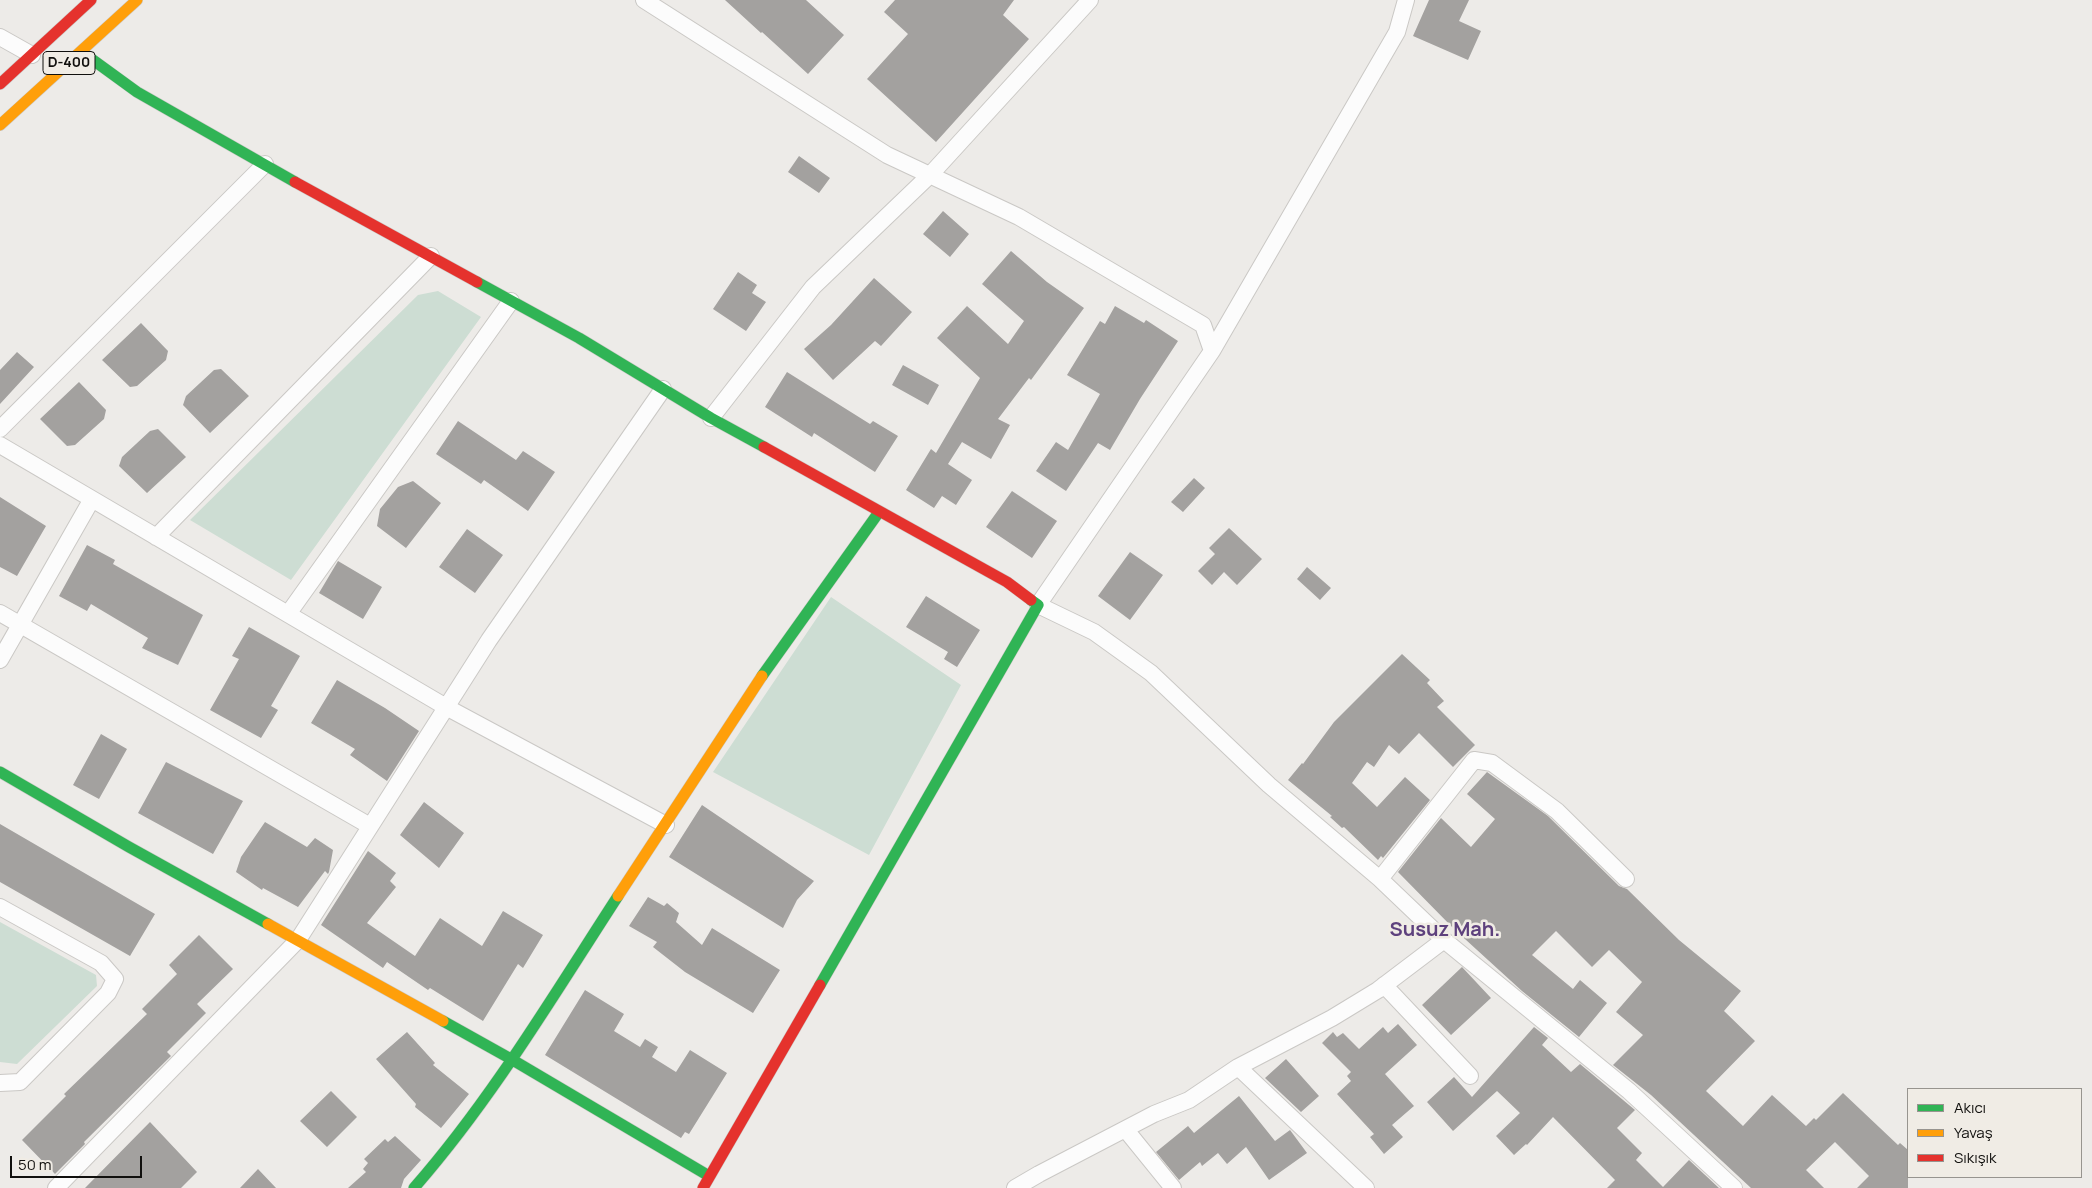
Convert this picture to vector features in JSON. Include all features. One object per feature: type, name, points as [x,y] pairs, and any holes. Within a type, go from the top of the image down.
[{"type":"main road","name":"D-400","points":[[0,84],[91,0]]},
{"type":"main road","name":"D-400","points":[[0,125],[137,0]]},
{"type":"main road","points":[[82,52],[137,92],[220,141],[579,338],[711,418],[1007,582],[1038,605],[703,1188]]},
{"type":"main road","points":[[414,1188],[449,1148],[495,1085],[666,825],[754,687],[879,512]]},
{"type":"main road","points":[[0,772],[511,1059],[709,1176]]},
{"type":"street","points":[[644,0],[887,155],[1020,217],[1203,325],[1212,351]]},
{"type":"street","points":[[711,418],[813,287],[931,174],[1090,0]]},
{"type":"street","points":[[1406,0],[1397,32],[1212,351],[1038,605],[1094,632],[1151,673],[1269,785],[1380,879],[1444,940],[1629,1091],[1734,1188]]},
{"type":"street","points":[[0,37],[32,54]]},
{"type":"street","points":[[0,429],[265,164]]},
{"type":"street","points":[[156,537],[431,256]]},
{"type":"street","points":[[288,614],[511,300]]},
{"type":"street","points":[[56,1188],[298,940],[489,640],[663,389]]},
{"type":"street","points":[[0,445],[446,707],[666,825]]},
{"type":"street","points":[[0,660],[92,499]]},
{"type":"street","points":[[0,614],[370,826]]},
{"type":"street","points":[[1380,879],[1474,760],[1492,763],[1557,811],[1626,879]]},
{"type":"street","points":[[0,907],[101,963],[115,978],[108,993],[20,1082],[0,1083]]},
{"type":"street","points":[[1015,1188],[1038,1174],[1154,1114],[1189,1100],[1238,1067],[1332,1018],[1384,985],[1444,940]]},
{"type":"street","points":[[1384,985],[1470,1076]]},
{"type":"street","points":[[1238,1067],[1366,1188]]},
{"type":"street","points":[[1126,1130],[1173,1188]]},
{"type":"shaded area","points":[[438,291],[481,317],[291,580],[190,520],[418,295]]},
{"type":"shaded area","points":[[831,597],[961,685],[869,855],[713,772]]},
{"type":"shaded area","points":[[0,922],[96,975],[97,986],[17,1064],[0,1062]]},
{"type":"building","points":[[725,0],[806,0],[844,35],[808,74]]},
{"type":"building","points":[[895,0],[1014,0],[1003,15],[1029,39],[936,142],[867,79],[908,34],[884,12]]},
{"type":"building","points":[[1429,0],[1469,0],[1459,21],[1481,31],[1468,60],[1413,36]]},
{"type":"building","points":[[799,156],[830,178],[819,193],[788,172]]},
{"type":"building","points":[[943,211],[969,234],[950,257],[923,234]]},
{"type":"building","points":[[1011,251],[1047,282],[1084,308],[1031,380],[1029,378],[998,419],[1010,425],[991,459],[962,442],[948,464],[972,480],[956,505],[942,496],[934,508],[906,490],[931,449],[936,453],[980,378],[937,338],[967,306],[1008,344],[1024,321],[982,284]]},
{"type":"building","points":[[738,272],[757,285],[752,293],[766,302],[746,331],[713,309]]},
{"type":"building","points":[[874,278],[912,312],[881,346],[875,341],[833,380],[804,349],[831,325]]},
{"type":"building","points":[[1115,306],[1144,323],[1146,320],[1178,341],[1140,399],[1110,450],[1098,443],[1066,491],[1036,471],[1056,442],[1068,450],[1100,394],[1067,375],[1100,321],[1105,324]]},
{"type":"building","points":[[141,323],[168,351],[166,360],[137,386],[130,387],[102,360]]},
{"type":"building","points":[[17,352],[34,367],[0,404],[0,370]]},
{"type":"building","points":[[903,365],[939,385],[928,405],[892,385]]},
{"type":"building","points":[[221,369],[249,396],[210,433],[183,405],[186,396],[214,370]]},
{"type":"building","points":[[787,372],[870,424],[873,421],[898,436],[875,472],[814,433],[812,437],[765,407]]},
{"type":"building","points":[[79,382],[106,410],[104,419],[75,445],[67,446],[40,419]]},
{"type":"building","points":[[458,421],[516,460],[523,451],[555,472],[528,511],[484,480],[481,484],[436,454]]},
{"type":"building","points":[[158,429],[186,457],[147,493],[119,466],[122,457],[150,431]]},
{"type":"building","points":[[1194,478],[1205,488],[1183,512],[1171,502]]},
{"type":"building","points":[[413,481],[441,503],[406,548],[377,526],[380,509],[398,487]]},
{"type":"building","points":[[1012,491],[1057,521],[1032,558],[986,527]]},
{"type":"building","points":[[0,497],[46,526],[17,576],[0,567]]},
{"type":"building","points":[[1229,528],[1262,559],[1237,585],[1224,572],[1212,585],[1198,571],[1215,554],[1209,548]]},
{"type":"building","points":[[467,529],[503,555],[475,593],[439,567]]},
{"type":"building","points":[[87,545],[115,560],[113,564],[203,615],[178,665],[142,648],[148,638],[91,604],[87,611],[59,596]]},
{"type":"building","points":[[1130,552],[1163,575],[1130,620],[1098,596]]},
{"type":"building","points":[[338,561],[382,587],[363,619],[319,593]]},
{"type":"building","points":[[1307,567],[1331,588],[1320,600],[1297,579]]},
{"type":"building","points":[[926,596],[980,630],[957,667],[944,659],[948,652],[906,627]]},
{"type":"building","points":[[249,627],[300,656],[271,706],[278,710],[261,738],[210,710],[239,659],[232,656]]},
{"type":"building","points":[[1402,654],[1430,680],[1427,683],[1444,701],[1437,707],[1475,745],[1453,767],[1419,733],[1399,754],[1389,745],[1374,767],[1367,762],[1352,783],[1377,807],[1405,777],[1430,800],[1383,858],[1381,856],[1378,860],[1344,827],[1342,828],[1330,817],[1332,816],[1288,780],[1303,764],[1334,722]]},
{"type":"building","points":[[337,680],[385,708],[419,731],[387,781],[350,755],[355,749],[311,723]]},
{"type":"building","points":[[101,734],[127,749],[99,799],[73,785]]},
{"type":"building","points":[[166,762],[243,801],[213,854],[138,813]]},
{"type":"building","points":[[1487,772],[1548,816],[1619,886],[1627,889],[1679,940],[1741,991],[1724,1011],[1755,1041],[1706,1091],[1743,1126],[1772,1095],[1806,1126],[1814,1118],[1816,1120],[1843,1093],[1898,1145],[1900,1143],[1907,1149],[1908,1188],[1857,1188],[1869,1176],[1835,1142],[1806,1170],[1824,1188],[1751,1188],[1651,1095],[1613,1065],[1643,1035],[1616,1012],[1642,982],[1609,950],[1592,967],[1556,931],[1532,955],[1573,989],[1580,980],[1607,1003],[1579,1037],[1522,991],[1454,929],[1398,872],[1441,818],[1471,847],[1495,819],[1467,794]]},
{"type":"building","points":[[424,802],[464,833],[439,868],[400,835]]},
{"type":"building","points":[[702,805],[814,881],[797,900],[783,928],[669,857]]},
{"type":"building","points":[[265,822],[307,847],[315,838],[333,850],[328,874],[325,871],[298,907],[263,888],[262,890],[236,872],[241,857]]},
{"type":"building","points":[[0,824],[155,914],[130,956],[0,882]]},
{"type":"building","points":[[368,851],[396,873],[390,881],[396,887],[367,923],[415,956],[440,918],[482,946],[503,911],[543,935],[523,968],[518,964],[483,1021],[430,988],[428,990],[387,962],[383,968],[321,925]]},
{"type":"building","points":[[648,897],[664,906],[667,903],[679,913],[676,922],[702,945],[712,928],[780,970],[753,1013],[685,972],[653,947],[657,942],[629,926]]},
{"type":"building","points":[[199,935],[233,969],[197,1004],[206,1013],[167,1052],[171,1056],[84,1142],[85,1144],[55,1174],[22,1140],[66,1096],[64,1094],[147,1014],[142,1009],[177,974],[169,965]]},
{"type":"building","points":[[1462,967],[1491,998],[1451,1035],[1422,1005]]},
{"type":"building","points":[[585,990],[624,1014],[614,1031],[640,1047],[645,1039],[658,1047],[652,1057],[676,1072],[690,1050],[727,1073],[689,1134],[685,1132],[681,1138],[545,1055]]},
{"type":"building","points":[[1398,1024],[1417,1045],[1385,1074],[1414,1106],[1392,1125],[1403,1137],[1384,1154],[1370,1137],[1374,1134],[1337,1094],[1351,1081],[1347,1076],[1351,1072],[1322,1043],[1333,1032],[1337,1037],[1343,1033],[1359,1049],[1383,1027],[1388,1033]]},
{"type":"building","points":[[1534,1027],[1548,1038],[1542,1045],[1571,1072],[1580,1064],[1635,1110],[1617,1128],[1642,1153],[1636,1160],[1663,1187],[1689,1160],[1719,1188],[1607,1188],[1615,1180],[1553,1117],[1527,1145],[1514,1155],[1496,1136],[1520,1113],[1497,1091],[1453,1131],[1427,1102],[1454,1077],[1472,1097]]},
{"type":"building","points":[[407,1032],[435,1063],[433,1065],[469,1094],[441,1128],[415,1107],[416,1104],[376,1059]]},
{"type":"building","points":[[1286,1059],[1319,1096],[1301,1112],[1265,1078]]},
{"type":"building","points":[[331,1091],[357,1117],[327,1147],[300,1121]]},
{"type":"building","points":[[1239,1096],[1275,1141],[1290,1130],[1307,1153],[1269,1180],[1246,1147],[1227,1164],[1218,1153],[1202,1166],[1200,1162],[1179,1180],[1156,1152],[1188,1126],[1194,1133]]},
{"type":"building","points":[[150,1122],[197,1172],[181,1188],[85,1188]]},
{"type":"building","points":[[395,1136],[421,1160],[404,1179],[401,1188],[348,1188],[366,1172],[363,1169],[368,1163],[364,1159],[385,1139],[388,1142]]},
{"type":"building","points":[[258,1169],[276,1188],[240,1188]]},
{"type":"traffic: fast","points":[[82,52],[137,92],[295,182]]},
{"type":"traffic: fast","points":[[477,282],[579,338],[711,418],[764,447]]},
{"type":"traffic: fast","points":[[762,676],[879,512]]},
{"type":"traffic: fast","points":[[820,985],[1038,605],[1031,600]]},
{"type":"traffic: fast","points":[[0,772],[129,847],[268,924]]},
{"type":"traffic: fast","points":[[414,1188],[470,1119],[496,1083],[618,896]]},
{"type":"traffic: fast","points":[[443,1021],[709,1176]]},
{"type":"traffic: slow","points":[[0,125],[137,0]]},
{"type":"traffic: slow","points":[[618,896],[762,676]]},
{"type":"traffic: slow","points":[[268,924],[443,1021]]},
{"type":"traffic: jam","points":[[0,84],[91,0]]},
{"type":"traffic: jam","points":[[295,182],[477,282]]},
{"type":"traffic: jam","points":[[764,447],[1007,582],[1031,600]]},
{"type":"traffic: jam","points":[[703,1188],[820,985]]},
{"type":"district","name":"Susuz Mah.","points":[[1445,930]]}]
